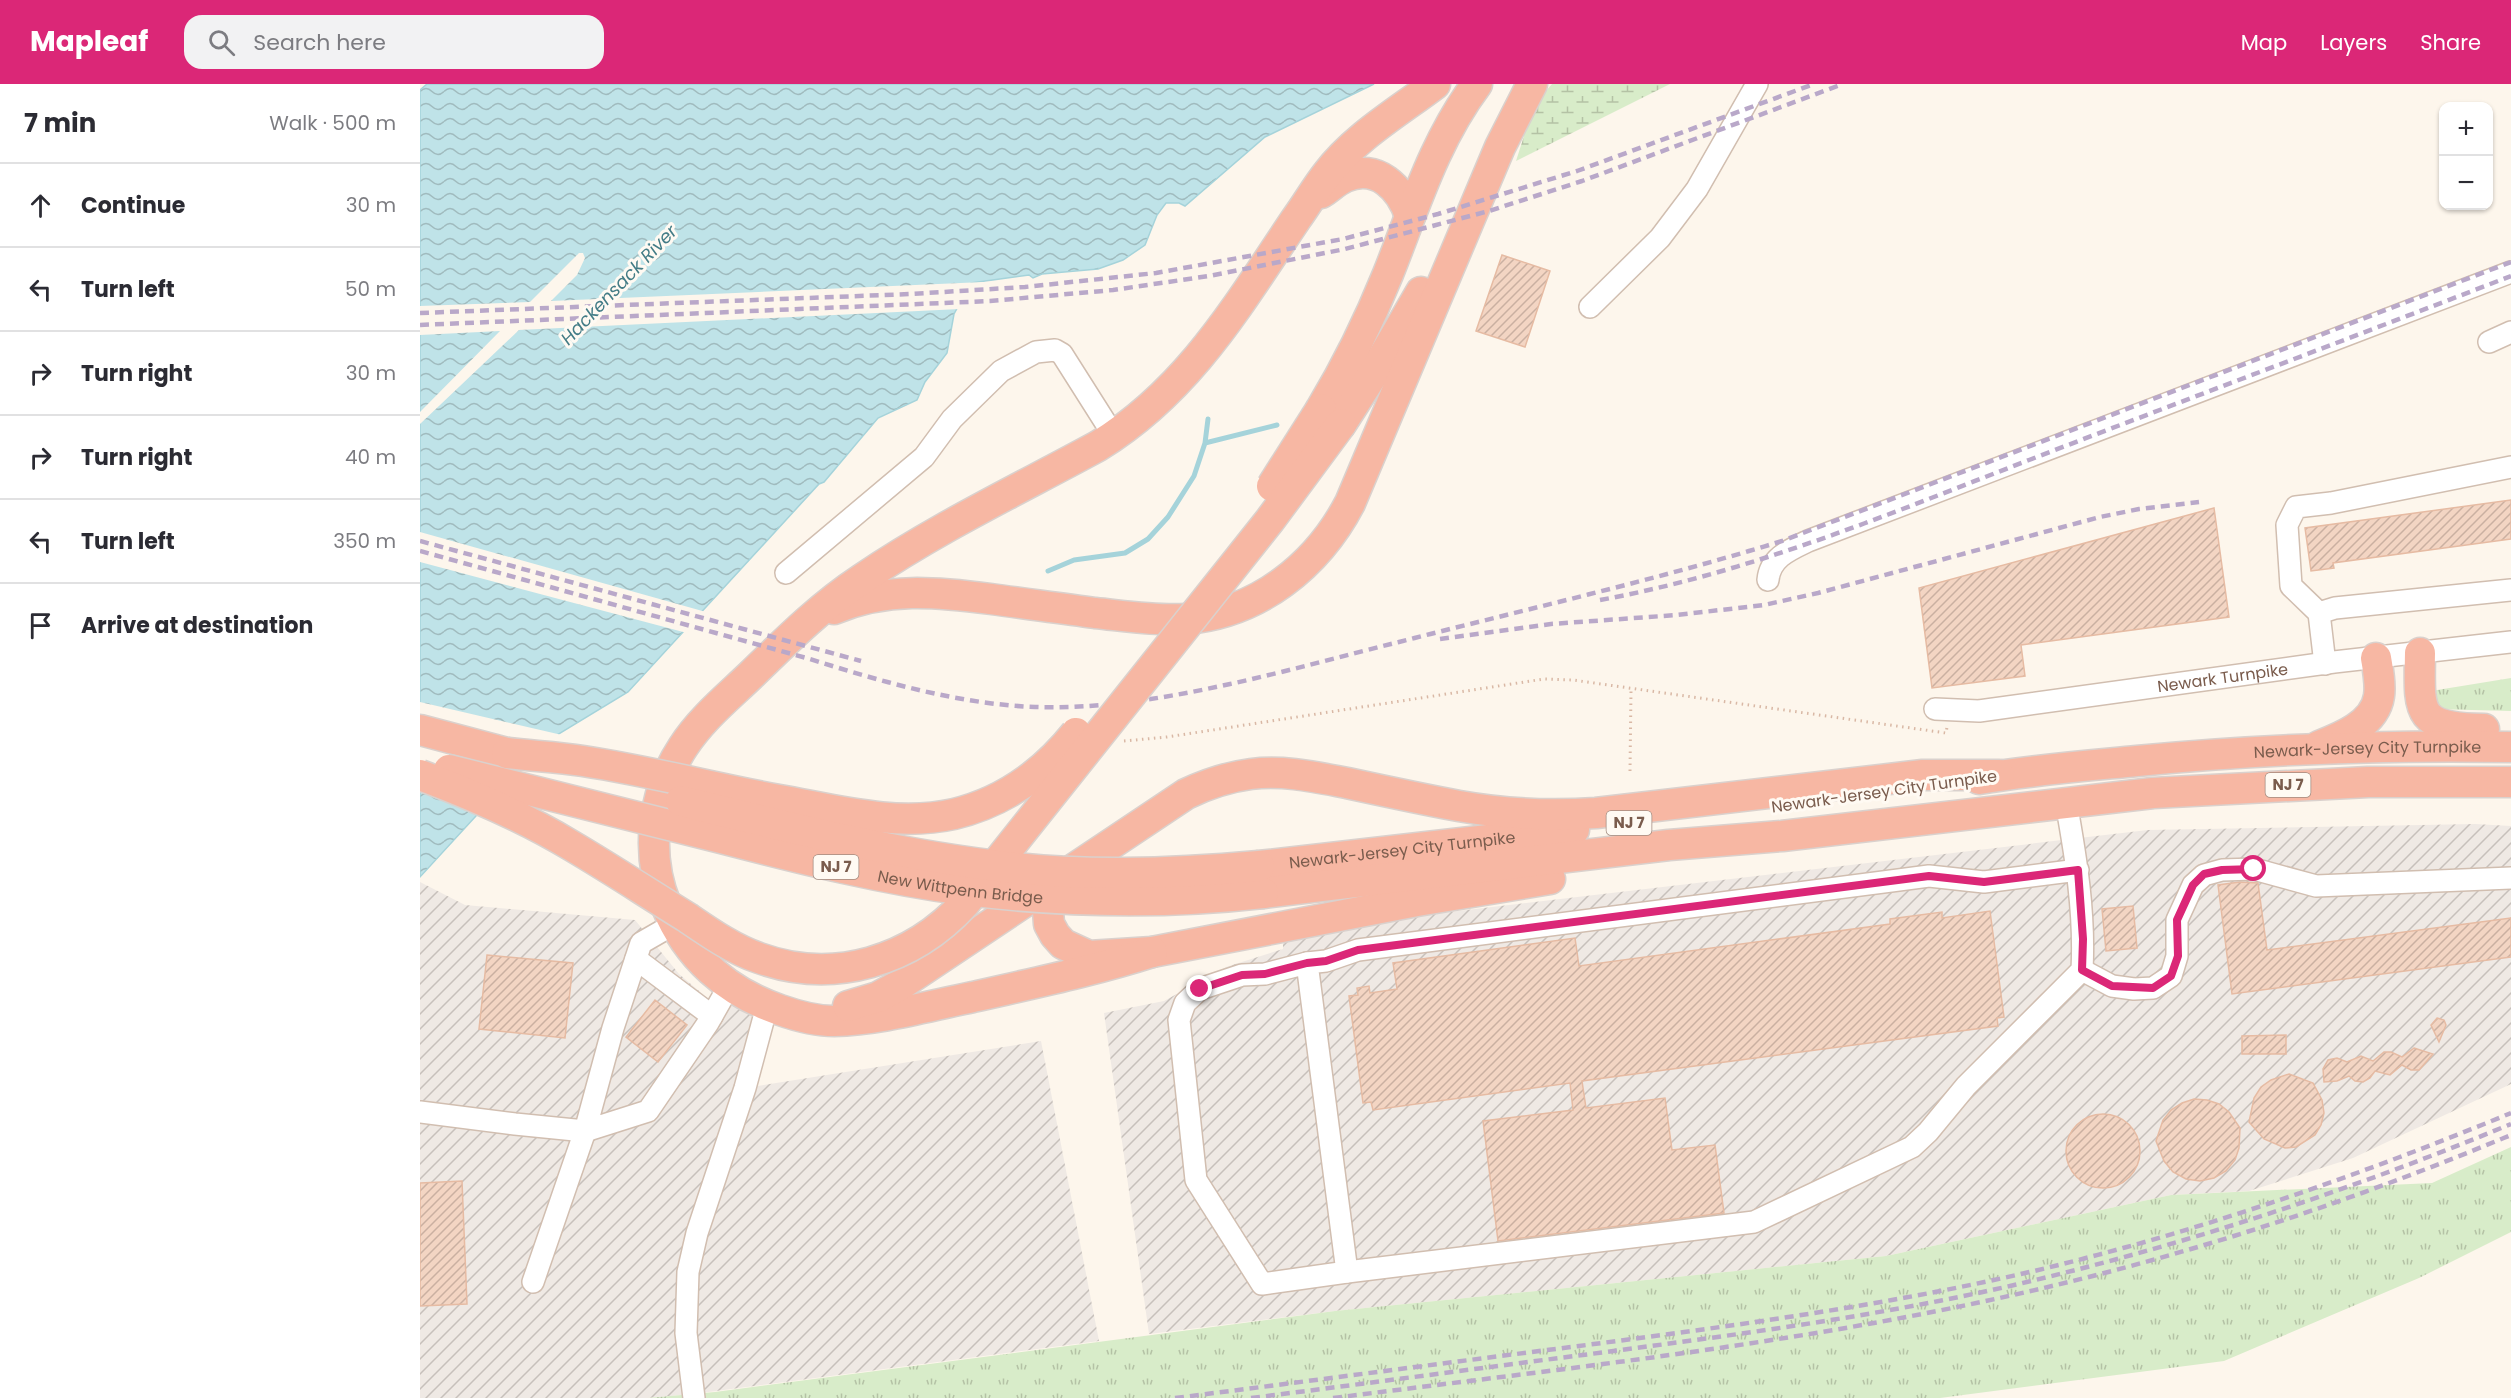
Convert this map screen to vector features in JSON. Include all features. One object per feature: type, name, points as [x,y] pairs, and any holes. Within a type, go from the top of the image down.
[{"type":"highway","points":[[1435,84],[1342,157],[1326,175],[1223,327],[1183,377],[1154,406],[1114,436],[920,543],[861,579],[809,620],[701,724],[682,748],[669,773],[655,818],[654,852],[663,898],[674,924],[698,959],[729,986],[767,1006],[818,1020],[845,1020],[875,1017],[1091,971],[1152,952],[1417,901],[1670,859],[1782,836]]},
{"type":"highway","points":[[420,775],[483,801],[573,846],[715,935],[758,958],[794,967],[831,969],[865,965],[889,957],[928,936],[965,903],[1270,520],[1331,416],[1359,340],[1438,147],[1476,84]]},
{"type":"highway","points":[[507,753],[583,761],[715,788],[891,818],[936,817],[985,804],[1028,781],[1062,750],[1264,496],[1296,450],[1331,416],[1404,324],[1452,231],[1492,143],[1525,95]]},
{"type":"highway","points":[[809,620],[867,598],[895,593],[921,592],[1136,618],[1185,619],[1239,607],[1266,594],[1290,578],[1321,548],[1337,527],[1350,503],[1525,95]]},
{"type":"highway","points":[[1307,204],[1346,177],[1354,174],[1371,174],[1386,180],[1397,189],[1410,216]]},
{"type":"highway","points":[[2420,653],[2421,703],[2430,720],[2455,728],[2511,729]]},
{"type":"highway","points":[[2307,750],[2342,736],[2369,717],[2379,698],[2376,658]]},
{"type":"highway","name":"New Wittpenn Bridge","points":[[420,730],[607,783],[873,846],[964,862],[1059,872],[1188,872],[1261,879]]},
{"type":"highway","name":"Newark-Jersey City Turnpike","points":[[1261,879],[1925,789],[1999,776],[2173,758],[2307,750],[2511,747]]},
{"type":"highway","name":"New Wittpenn Bridge","points":[[420,763],[808,860],[932,885],[1023,896],[1180,899],[1261,879]]},
{"type":"highway","points":[[767,1006],[830,1008],[853,1005],[878,997],[911,978],[1186,794],[1225,779],[1259,773],[1305,775],[1477,808],[1560,814],[1596,813],[1923,775],[1999,776]]},
{"type":"highway","name":"Newark-Jersey City Turnpike","points":[[1261,879],[1782,836],[2066,802],[2153,794],[2368,782],[2511,782]]},
{"type":"highway","points":[[1100,852],[1054,893],[1048,911],[1052,930],[1064,944],[1089,956],[1152,952]]},
{"type":"street","points":[[1590,307],[1660,238],[1697,189],[1756,84]]},
{"type":"street","points":[[1768,580],[1769,569],[1774,562],[1808,541],[2511,272]]},
{"type":"street","points":[[2489,342],[2511,332]]},
{"type":"street","points":[[786,573],[924,458],[952,419],[1001,371],[1036,352],[1055,350],[1062,354],[1114,436]]},
{"type":"street","points":[[2325,664],[2319,614],[2291,586],[2287,525],[2296,507],[2331,503],[2511,467]]},
{"type":"street","points":[[2319,614],[2336,608],[2511,590]]},
{"type":"street","name":"Newark Turnpike","points":[[1943,710],[1979,711],[2325,664],[2511,642]]},
{"type":"street","points":[[2066,802],[2078,870],[2083,939],[2082,970],[1966,1086],[1928,1132],[1912,1147],[1754,1222],[1262,1284],[1196,1180],[1179,1020],[1185,1003],[1200,989],[1242,975],[1265,974],[1358,950],[1929,876],[1984,882],[2078,870]]},
{"type":"street","points":[[2082,970],[2112,986],[2134,989],[2153,988],[2171,976],[2178,956],[2177,920],[2193,885],[2204,874],[2222,870],[2254,869],[2316,886],[2511,878]]},
{"type":"street","points":[[533,1282],[585,1131],[613,1028],[641,943],[674,924]]},
{"type":"street","points":[[636,959],[712,1016]]},
{"type":"street","points":[[1317,962],[1347,1272]]},
{"type":"street","points":[[420,1112],[585,1131],[648,1111],[712,1016],[729,986]]},
{"type":"street","points":[[694,1398],[686,1333],[688,1272],[697,1233],[744,1088],[767,1006]]},
{"type":"path","points":[[1122,742],[1544,679],[1573,680],[1946,733],[1943,710]]},
{"type":"path","points":[[1630,771],[1631,690]]},
{"type":"shaded area","points":[[2475,824],[2511,826],[2511,1084],[2353,1158],[2249,1191],[2171,1195],[1886,1256],[1335,1311],[1149,1334],[1104,1013],[1164,1001],[1226,967],[1283,949],[1283,940],[1390,919],[2148,830]]},
{"type":"shaded area","points":[[420,882],[465,905],[635,920],[679,974],[712,1002],[767,1006],[745,1088],[1041,1041],[1099,1341],[648,1398],[420,1398]]},
{"type":"green space","points":[[1552,84],[1670,84],[1516,161],[1524,136],[1524,116]]},
{"type":"green space","points":[[2511,678],[2511,711],[2433,709],[2431,691]]},
{"type":"green space","points":[[2511,1147],[2511,1232],[2419,1278],[2224,1361],[1940,1398],[648,1398],[715,1392],[1335,1311],[1886,1256],[2171,1195],[2432,1183]]},
{"type":"water","name":"Hackensack River","points":[[427,84],[1374,84],[1265,137],[1185,206],[1179,203],[1166,203],[1157,215],[1145,245],[1123,260],[1098,269],[1042,274],[1033,278],[1029,275],[971,283],[954,314],[947,353],[925,382],[917,400],[878,418],[824,482],[819,484],[628,692],[542,744],[420,877],[420,90]]},
{"type":"pier","points":[[579,253],[583,253],[585,258],[577,275],[551,301],[1006,281],[973,285],[960,309],[519,330],[420,424],[420,412],[500,331],[420,335],[420,306],[530,302]]},
{"type":"pier","points":[[420,532],[706,612],[687,633],[420,562]]},
{"type":"pier","points":[[420,702],[562,735],[544,746],[481,815],[441,797],[420,792]]},
{"type":"building","points":[[1502,255],[1550,271],[1525,347],[1476,331]]},
{"type":"building","points":[[2511,500],[2511,539],[2333,563],[2334,568],[2311,571],[2305,528]]},
{"type":"building","points":[[2214,508],[2229,617],[2021,645],[2025,676],[1932,688],[1919,588]]},
{"type":"building","points":[[2240,882],[2258,883],[2267,950],[2511,918],[2511,957],[2232,994],[2218,885]]},
{"type":"building","points":[[2133,906],[2137,948],[2106,951],[2102,909]]},
{"type":"building","points":[[1990,911],[2004,1017],[1997,1018],[1998,1026],[1582,1081],[1586,1108],[1665,1098],[1672,1150],[1715,1145],[1724,1213],[1498,1241],[1483,1121],[1573,1110],[1570,1083],[1373,1110],[1371,1102],[1363,1103],[1349,996],[1358,995],[1357,988],[1369,986],[1370,993],[1397,989],[1393,963],[1575,938],[1579,966],[1890,924],[1890,919],[1942,912],[1942,918]]},
{"type":"building","points":[[487,955],[573,963],[565,1038],[479,1029]]},
{"type":"building","points":[[655,1000],[687,1025],[658,1062],[626,1037]]},
{"type":"building","points":[[2437,1018],[2444,1020],[2446,1025],[2439,1042],[2431,1025]]},
{"type":"building","points":[[2286,1035],[2286,1054],[2242,1054],[2242,1036]]},
{"type":"building","points":[[2414,1048],[2433,1054],[2419,1070],[2411,1070],[2402,1065],[2390,1075],[2375,1071],[2363,1082],[2355,1081],[2349,1076],[2337,1081],[2324,1082],[2323,1069],[2328,1060],[2337,1058],[2347,1062],[2361,1056],[2373,1061],[2384,1052],[2391,1052],[2402,1057]]},
{"type":"building","points":[[2289,1074],[2313,1083],[2322,1100],[2324,1113],[2315,1135],[2296,1147],[2285,1148],[2264,1139],[2249,1122],[2254,1098],[2261,1087],[2271,1080]]},
{"type":"building","points":[[2194,1099],[2219,1104],[2229,1112],[2240,1128],[2239,1148],[2235,1160],[2226,1171],[2214,1178],[2200,1181],[2186,1179],[2173,1172],[2164,1161],[2156,1141],[2163,1120],[2171,1110]]},
{"type":"building","points":[[2103,1114],[2117,1117],[2129,1125],[2137,1137],[2140,1151],[2137,1165],[2129,1177],[2117,1185],[2103,1188],[2089,1185],[2077,1177],[2069,1165],[2066,1151],[2069,1137],[2077,1125],[2089,1117]]},
{"type":"building","points":[[462,1181],[467,1304],[420,1306],[420,1183]]},
{"type":"waterway","points":[[1048,571],[1074,560],[1125,553],[1148,539],[1168,517],[1194,476],[1205,443],[1208,419]]},
{"type":"waterway","points":[[1205,443],[1277,425]]},
{"type":"railway","points":[[420,313],[910,294],[1025,287],[1156,273],[1343,239],[1438,214],[1577,171],[1814,84]]},
{"type":"railway","points":[[420,325],[990,301],[1113,290],[1209,276],[1345,249],[1489,211],[1582,181],[1843,84]]},
{"type":"railway","points":[[420,551],[865,676],[949,697],[1006,705],[1080,707],[1172,696],[1265,676],[1639,581],[1782,541],[2511,262]]},
{"type":"railway","points":[[1600,600],[1710,574],[1818,540],[2511,276]]},
{"type":"railway","points":[[1440,639],[1551,624],[1677,615],[1764,605],[1818,593],[2100,517],[2139,509],[2199,502]]},
{"type":"railway","points":[[420,541],[861,661]]},
{"type":"railway","points":[[1175,1398],[1750,1323],[1864,1305],[1978,1283],[2095,1256],[2216,1221],[2335,1181],[2511,1113]]},
{"type":"railway","points":[[1251,1398],[1759,1331],[1960,1297],[2074,1270],[2201,1235],[2389,1172],[2511,1124]]},
{"type":"railway","points":[[1333,1398],[1760,1342],[1929,1313],[2013,1295],[2140,1263],[2266,1226],[2389,1183],[2511,1135]]},
{"type":"route","points":[[1200,989],[1242,975],[1265,974],[1307,963],[1326,961],[1358,950],[1929,876],[1984,882],[2078,870],[2083,939],[2082,970],[2112,986],[2134,989],[2153,988],[2171,976],[2178,956],[2177,920],[2193,885],[2204,874],[2222,870],[2254,869]]}]
